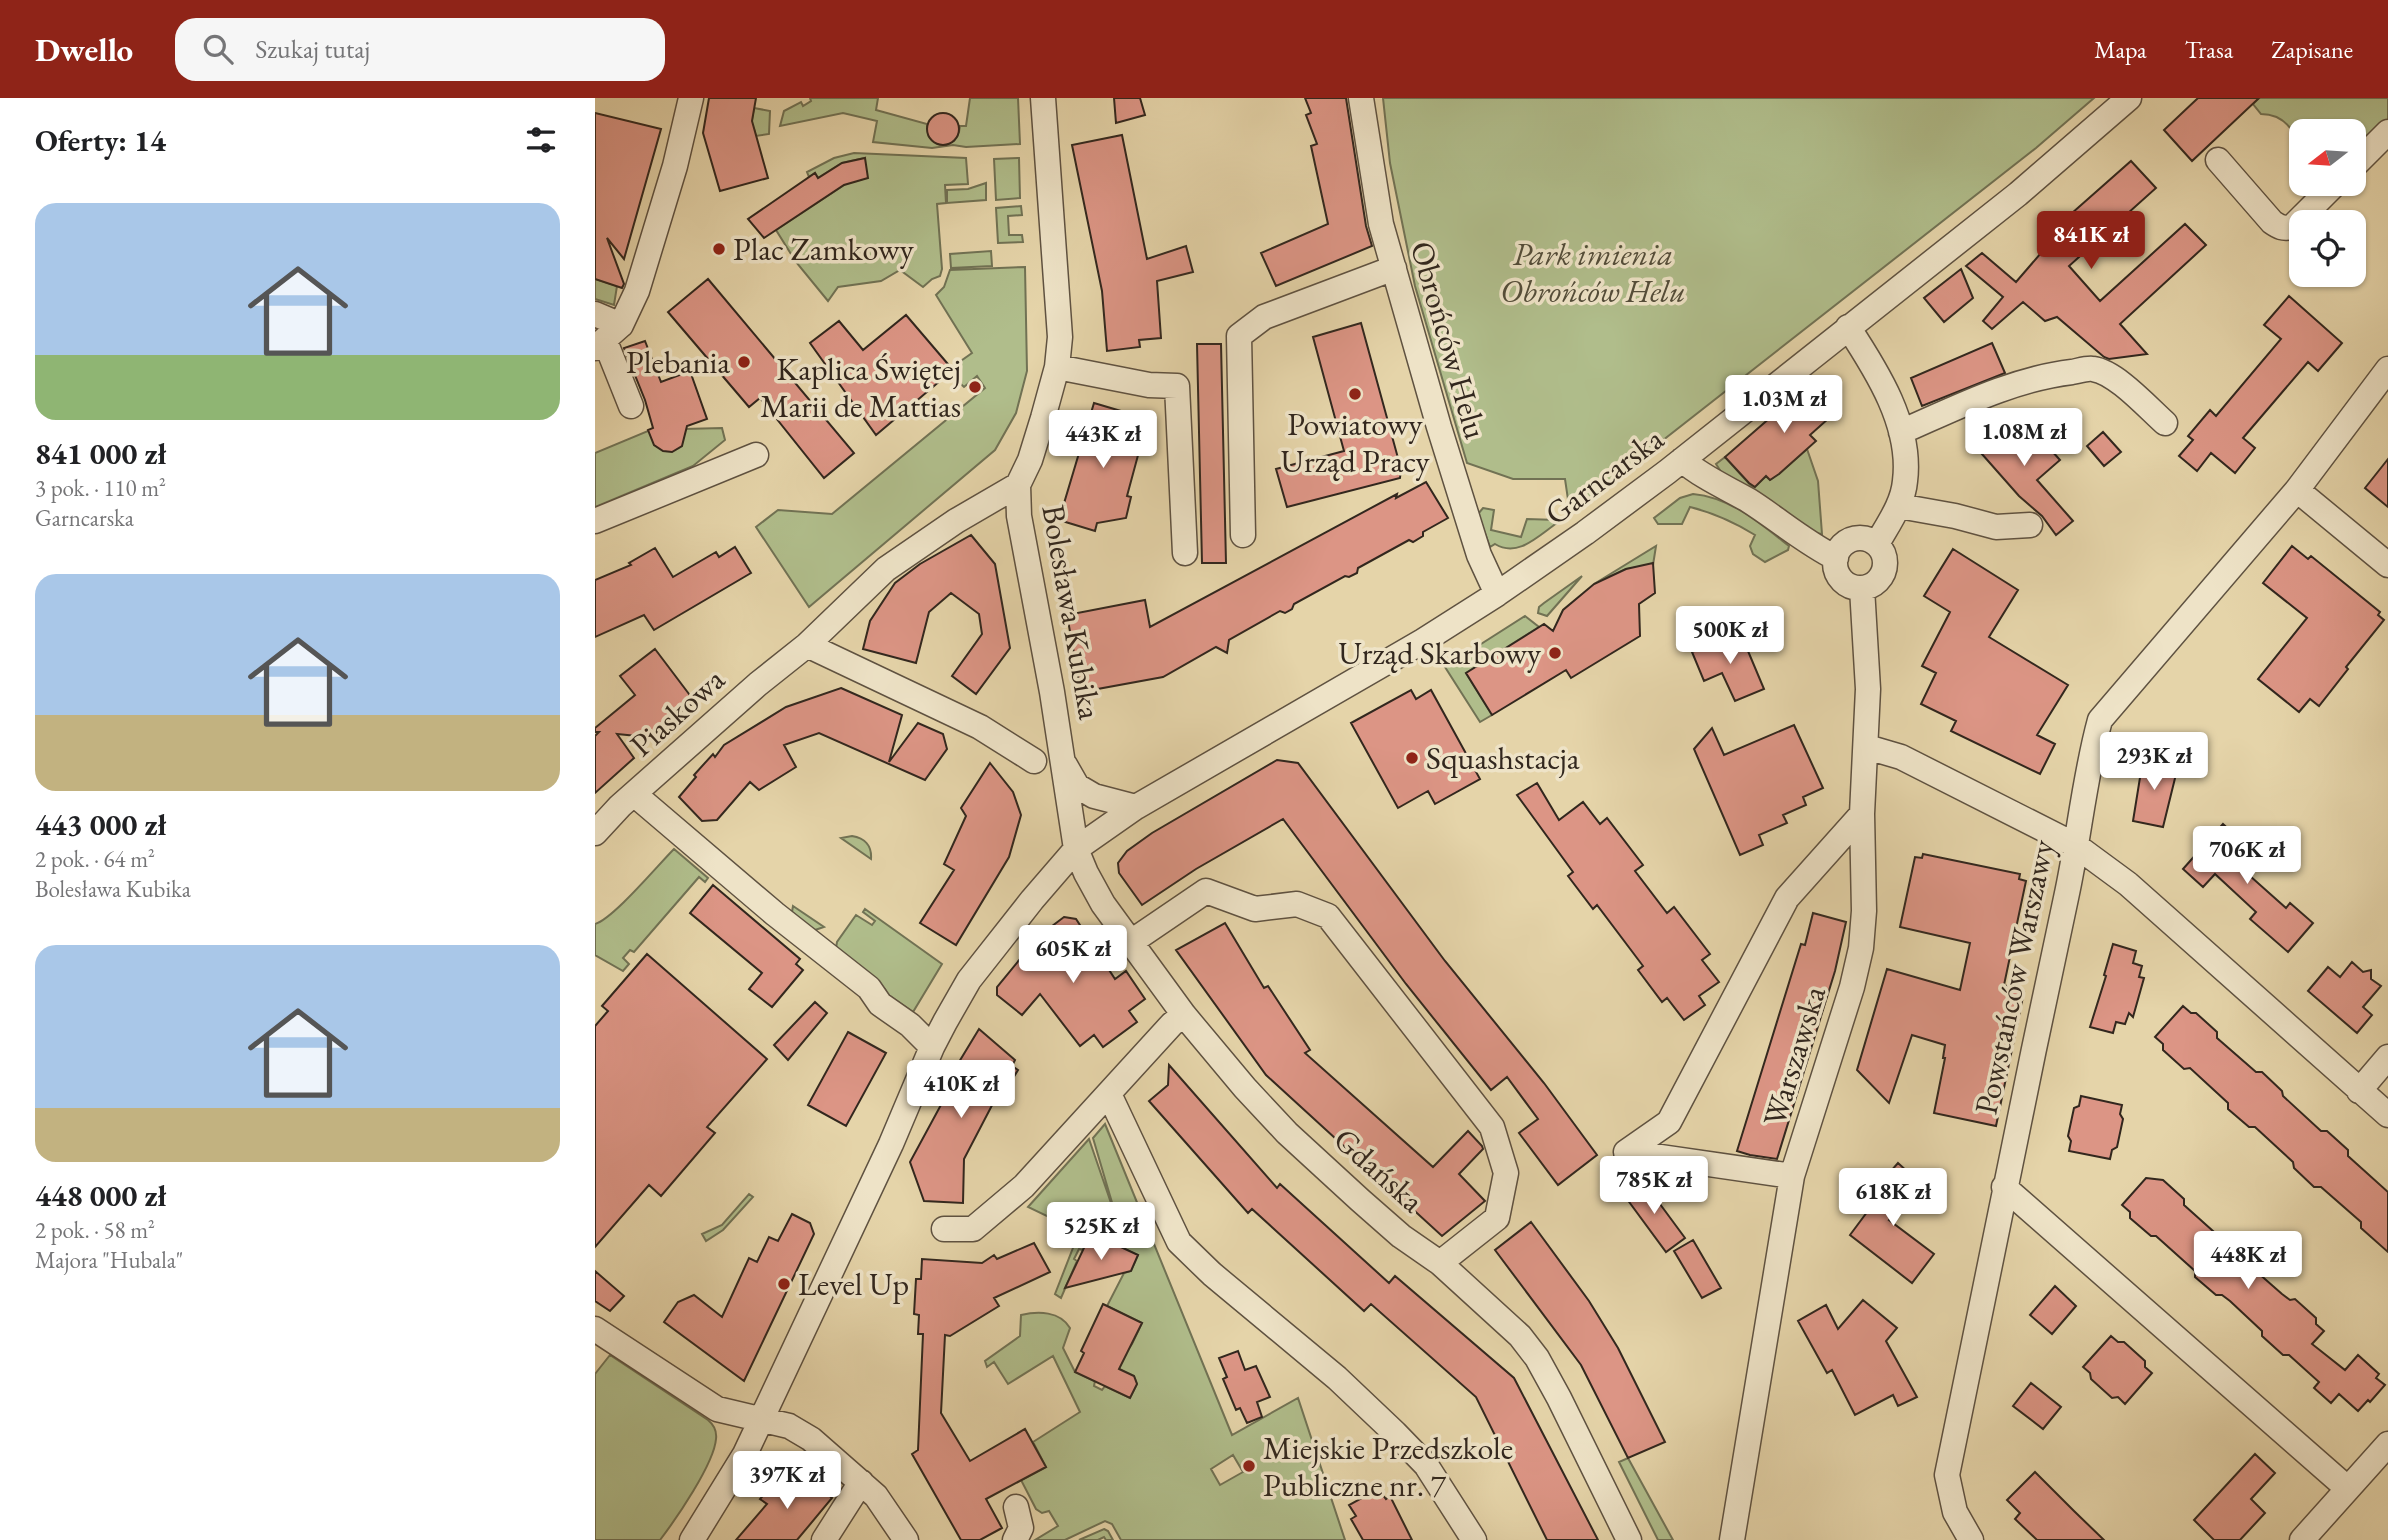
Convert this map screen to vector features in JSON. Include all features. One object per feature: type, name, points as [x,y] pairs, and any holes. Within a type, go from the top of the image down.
[{"type":"street","points":[[611,333],[637,291],[691,98]]},
{"type":"street","name":"Bolesława Kubika","points":[[1043,98],[1060,337],[1057,367],[1030,460],[1017,485],[1019,516],[1076,849]]},
{"type":"street","name":"Obrońców Helu","points":[[1361,98],[1381,224],[1479,555],[1497,594]]},
{"type":"street","name":"Garncarska","points":[[692,1540],[724,1491],[762,1418],[891,1144],[932,1047],[969,980],[1076,849],[1136,807],[1294,717],[1497,594],[1585,533],[1682,460],[2044,173],[2129,98]]},
{"type":"street","points":[[2366,154],[2388,132]]},
{"type":"street","points":[[2218,160],[2279,227],[2292,227],[2323,196]]},
{"type":"street","points":[[1243,534],[1239,336],[1263,317],[1394,268]]},
{"type":"street","points":[[595,314],[611,333],[631,406]]},
{"type":"street","points":[[1848,327],[1875,370],[1901,432],[1905,456],[1905,481],[1899,506],[1877,544]]},
{"type":"street","points":[[1057,367],[1149,385],[1177,386],[1185,553]]},
{"type":"street","points":[[1901,432],[1987,395],[2031,380],[2094,369],[2113,378],[2165,423]]},
{"type":"street","name":"Powstańców Warszawy","points":[[1971,1540],[1955,1512],[1947,1475],[2004,1186],[2069,886],[2090,757],[2100,720],[2297,490],[2388,369]]},
{"type":"street","points":[[595,521],[756,455]]},
{"type":"street","points":[[1682,460],[1699,474],[1748,501],[1815,548],[1836,558]]},
{"type":"street","name":"Piaskowa","points":[[595,833],[634,794],[758,684],[807,645],[886,569],[955,522],[1017,485]]},
{"type":"street","points":[[2297,490],[2388,565]]},
{"type":"street","points":[[1899,506],[1996,527],[2030,525]]},
{"type":"street","points":[[1865,538],[1877,544],[1884,555],[1883,574],[1874,584],[1862,588],[1844,582],[1836,571],[1836,558],[1842,546],[1852,539],[1865,538]]},
{"type":"street","name":"Warszawska","points":[[1732,1540],[1792,1176],[1861,948],[1864,901],[1862,814],[1868,689],[1862,588]]},
{"type":"street","points":[[807,645],[980,726],[1034,761]]},
{"type":"street","points":[[1867,747],[1901,757],[2075,845],[2128,884],[2388,1115]]},
{"type":"street","points":[[1063,762],[1077,786],[1094,796],[1136,807]]},
{"type":"street","points":[[634,794],[869,989],[880,1004],[910,1025],[932,1047]]},
{"type":"street","points":[[1792,1176],[1626,1152],[1669,1122],[1787,898],[1862,814]]},
{"type":"street","name":"Gdańska","points":[[1076,849],[1099,897],[1184,1015],[1245,1088],[1287,1133],[1401,1236],[1440,1263],[1520,1336],[1537,1358],[1629,1540]]},
{"type":"street","points":[[1131,942],[1206,891],[1255,909],[1297,904],[1328,916],[1492,1127],[1506,1172],[1497,1218],[1440,1263]]},
{"type":"street","points":[[944,1229],[973,1229],[1024,1186],[1172,1024],[1184,1015]]},
{"type":"street","points":[[2359,1090],[2388,1057]]},
{"type":"street","points":[[1109,1094],[1179,1242],[1212,1274],[1337,1378],[1395,1433],[1426,1465],[1474,1540]]},
{"type":"street","points":[[2004,1186],[2347,1488]]},
{"type":"street","points":[[595,1329],[717,1409],[789,1426],[811,1440],[876,1496],[906,1540]]},
{"type":"street","points":[[2302,1540],[2388,1444]]},
{"type":"street","points":[[824,1540],[861,1482]]},
{"type":"street","points":[[1015,1540],[1021,1528],[1016,1507]]},
{"type":"green space","points":[[810,98],[878,98],[876,110],[927,124],[930,138],[943,145],[954,141],[960,126],[966,126],[970,98],[1018,98],[1020,144],[932,148],[873,142],[877,121],[843,113],[780,126],[784,111],[801,102],[803,106],[811,101]]},
{"type":"green space","name":"Park imienia Obrońców Helu","points":[[1383,98],[2094,98],[2036,148],[1570,513],[1565,479],[1513,479],[1467,463],[1415,286],[1390,163]]},
{"type":"green space","points":[[2259,98],[2388,98],[2388,125],[2366,147],[2366,119],[2289,119],[2289,127],[2276,117],[2261,114],[2253,104]]},
{"type":"green space","points":[[754,108],[770,111],[769,134],[756,136],[754,129],[750,130]]},
{"type":"green space","points":[[854,153],[966,158],[968,184],[945,185],[946,203],[937,204],[942,269],[940,276],[923,287],[900,270],[881,281],[838,287],[828,301],[796,262],[776,230],[844,185],[864,158],[842,163],[818,178],[815,173],[809,177],[807,172],[834,158]]},
{"type":"green space","points":[[1019,158],[1020,198],[996,200],[994,159]]},
{"type":"green space","points":[[986,183],[986,200],[947,203],[947,190],[968,189]]},
{"type":"green space","points":[[1021,206],[1022,215],[1008,216],[1009,235],[1022,235],[1023,242],[998,243],[996,208]]},
{"type":"green space","points":[[991,251],[992,266],[951,268],[950,254]]},
{"type":"green space","points":[[1025,267],[1027,371],[1016,413],[995,450],[809,607],[756,527],[778,510],[832,514],[985,388],[977,376],[964,387],[949,373],[953,370],[951,368],[972,353],[936,295],[944,287],[950,270]]},
{"type":"green space","points":[[595,279],[617,286],[614,305],[595,299]]},
{"type":"green space","points":[[679,418],[683,429],[722,428],[725,440],[693,466],[595,507],[595,453]]},
{"type":"green space","points":[[1807,449],[1818,481],[1822,534],[1815,533],[1725,478],[1716,464],[1725,457],[1753,488],[1766,476],[1770,480],[1774,477],[1774,470],[1779,474]]},
{"type":"green space","points":[[1693,494],[1720,500],[1744,513],[1789,546],[1788,550],[1765,562],[1753,554],[1750,546],[1755,535],[1724,518],[1690,507],[1682,524],[1658,524],[1654,518],[1680,498]]},
{"type":"green space","points":[[1483,508],[1494,510],[1491,530],[1521,537],[1527,519],[1557,520],[1557,523],[1520,547],[1503,548],[1495,544],[1490,547],[1478,514]]},
{"type":"green space","points":[[1656,546],[1653,565],[1626,569],[1594,584]]},
{"type":"green space","points":[[1582,576],[1547,616],[1538,613],[1539,607]]},
{"type":"green space","points":[[1525,616],[1539,627],[1466,673],[1492,715],[1480,722],[1445,667]]},
{"type":"green space","points":[[852,836],[867,843],[871,859],[841,838]]},
{"type":"green space","points":[[674,849],[708,878],[705,882],[699,877],[634,952],[630,950],[623,958],[629,964],[623,971],[595,955],[595,924],[624,902]]},
{"type":"green space","points":[[793,906],[824,927],[812,931],[792,912]]},
{"type":"green space","points":[[865,909],[942,964],[913,1012],[887,994],[885,989],[836,948],[837,942],[856,915],[872,925],[875,921],[863,912]]},
{"type":"green space","points":[[1105,1124],[1232,1435],[1298,1398],[1345,1540],[1121,1540],[1112,1524],[1105,1521],[1065,1540],[1035,1540],[1058,1526],[1049,1511],[1042,1513],[1036,1509],[1021,1480],[1046,1467],[1033,1442],[1080,1412],[1053,1356],[1008,1384],[994,1362],[987,1367],[985,1361],[1020,1336],[1021,1315],[1055,1315],[1070,1328],[1063,1348],[1075,1372],[1095,1381],[1094,1386],[1102,1390],[1105,1386],[1130,1398],[1137,1384],[1134,1376],[1115,1367],[1132,1344],[1142,1323],[1107,1306],[1124,1273],[1131,1271],[1138,1255],[1120,1247],[1122,1242],[1114,1238],[1111,1242],[1091,1233],[1083,1250],[1079,1249],[1074,1259],[1077,1261],[1061,1298],[1055,1294],[1080,1230],[1084,1225],[1104,1222],[1113,1206],[1093,1138]],"holes":[[[1233,1455],[1243,1472],[1220,1485],[1211,1469]]]},
{"type":"green space","points":[[1089,1139],[1111,1203],[1101,1219],[1084,1220],[1076,1230],[1028,1207]]},
{"type":"green space","points":[[749,1194],[753,1197],[723,1230],[706,1241],[702,1234],[722,1225]]},
{"type":"green space","points":[[610,1355],[708,1420],[715,1431],[714,1450],[702,1476],[660,1540],[595,1540],[595,1374]]},
{"type":"green space","points":[[1628,1458],[1673,1540],[1658,1540],[1619,1462]]},
{"type":"green space","points":[[1104,1529],[1113,1540],[1106,1540],[1104,1537],[1098,1540],[1079,1540]]},
{"type":"building","points":[[709,98],[756,98],[752,121],[768,178],[720,191],[703,133]]},
{"type":"building","points":[[1114,98],[1140,98],[1145,115],[1116,123]]},
{"type":"building","points":[[1305,98],[1346,98],[1366,226],[1372,246],[1276,286],[1261,253],[1328,224],[1311,146],[1317,144],[1306,115],[1311,113]]},
{"type":"building","points":[[2198,98],[2259,98],[2192,161],[2164,130]]},
{"type":"building","points":[[595,113],[661,129],[624,259],[607,238],[624,284],[622,288],[595,279]]},
{"type":"building","points":[[943,113],[954,118],[959,129],[954,140],[943,145],[932,140],[927,129],[932,118]]},
{"type":"building","points":[[1122,135],[1147,259],[1186,246],[1193,272],[1157,281],[1161,338],[1139,340],[1140,347],[1107,351],[1102,291],[1072,145]]},
{"type":"building","points":[[865,158],[868,178],[844,185],[764,238],[748,219],[815,173],[818,178],[842,163]]},
{"type":"building","points":[[2131,161],[2156,188],[2069,266],[2100,301],[2185,224],[2206,245],[2120,324],[2147,354],[2109,359],[2104,357],[2057,317],[2045,321],[2023,302],[1992,329],[1983,321],[2003,297],[1966,266],[1982,253],[2016,282],[2066,224],[2063,221]]},
{"type":"building","points":[[1961,269],[1973,298],[1944,322],[1924,298]]},
{"type":"building","points":[[708,279],[854,453],[824,478],[760,398],[749,407],[668,312]]},
{"type":"building","points":[[2289,296],[2342,343],[2318,371],[2308,362],[2243,438],[2255,448],[2235,473],[2211,453],[2197,471],[2179,456],[2193,440],[2188,436],[2210,410],[2216,416],[2281,339],[2264,325]]},
{"type":"building","points":[[906,315],[953,370],[876,435],[810,343],[839,321],[863,350]]},
{"type":"building","name":"Powiatowy Urząd Pracy","points":[[1361,323],[1401,469],[1400,478],[1287,507],[1276,469],[1344,451],[1313,337]]},
{"type":"building","points":[[645,341],[661,382],[690,371],[707,419],[687,426],[682,446],[672,452],[663,451],[654,445],[648,430],[653,428],[645,400],[624,348]]},
{"type":"building","points":[[1992,343],[2005,373],[1922,406],[1911,378]]},
{"type":"building","points":[[1197,344],[1221,344],[1226,563],[1202,563]]},
{"type":"building","points":[[1817,377],[1840,405],[1836,408],[1838,410],[1810,435],[1816,441],[1779,474],[1770,480],[1766,476],[1755,487],[1725,457]]},
{"type":"building","points":[[1094,403],[1131,414],[1129,422],[1137,424],[1135,431],[1144,433],[1127,496],[1131,497],[1126,518],[1097,523],[1095,531],[1059,520]]},
{"type":"building","points":[[2008,414],[2027,435],[2033,430],[2060,460],[2037,480],[2073,521],[2056,535],[2042,516],[2019,496],[1974,445]]},
{"type":"building","points":[[2103,432],[2121,452],[2104,466],[2087,446]]},
{"type":"building","points":[[2388,459],[2388,507],[2365,488]]},
{"type":"building","points":[[1426,482],[1448,518],[1423,532],[1423,536],[1413,542],[1409,540],[1358,568],[1357,573],[1345,576],[1294,604],[1292,609],[1285,613],[1280,611],[1229,640],[1227,653],[1216,647],[1163,677],[1081,692],[1067,615],[1145,600],[1150,627],[1397,494],[1396,498]]},
{"type":"building","points":[[971,535],[995,564],[1010,648],[976,694],[952,676],[982,634],[979,614],[951,593],[929,612],[916,663],[863,649],[870,621],[895,583],[920,564]]},
{"type":"building","points":[[2292,546],[2308,559],[2311,556],[2380,612],[2378,615],[2384,620],[2319,706],[2310,699],[2299,712],[2258,679],[2307,618],[2263,583]]},
{"type":"building","points":[[735,547],[751,573],[654,630],[644,615],[595,637],[595,580],[631,565],[629,563],[655,548],[673,577],[716,552],[719,557]]},
{"type":"building","points":[[1953,549],[2018,590],[1989,637],[2068,685],[2037,735],[2055,744],[2040,774],[1951,731],[1956,721],[1921,704],[1936,673],[1922,666],[1950,612],[1924,596]]},
{"type":"building","name":"Urząd Skarbowy","points":[[1653,563],[1655,593],[1639,604],[1640,636],[1571,678],[1566,670],[1492,715],[1466,673],[1544,624],[1553,631],[1563,610],[1594,584],[1626,569]]},
{"type":"building","points":[[1740,632],[1764,689],[1735,701],[1722,673],[1704,681],[1692,652]]},
{"type":"building","points":[[655,649],[695,702],[674,717],[678,722],[657,738],[617,734],[634,758],[595,793],[595,736],[599,732],[595,732],[595,728],[635,695],[620,676]]},
{"type":"building","points":[[841,688],[902,715],[889,762],[918,723],[943,734],[947,749],[925,780],[819,733],[784,745],[796,767],[759,790],[750,782],[717,820],[702,821],[679,797],[696,777],[694,775],[713,754],[715,757],[724,745],[786,707]]},
{"type":"building","points":[[1411,690],[1416,699],[1431,690],[1480,779],[1435,804],[1428,791],[1398,808],[1351,723]]},
{"type":"building","points":[[1794,725],[1823,788],[1803,797],[1806,805],[1783,815],[1787,823],[1759,835],[1763,845],[1740,855],[1694,749],[1712,728],[1724,755]]},
{"type":"building","points":[[2143,759],[2178,766],[2163,827],[2133,821]]},
{"type":"building","points":[[1277,760],[1298,763],[1445,961],[1544,1083],[1597,1155],[1558,1185],[1519,1133],[1538,1119],[1507,1077],[1491,1090],[1406,984],[1283,819],[1196,869],[1142,905],[1119,873],[1118,863],[1127,851],[1152,833]]},
{"type":"building","points":[[990,763],[1013,792],[1021,815],[1009,857],[956,945],[920,923],[954,870],[944,864],[966,816],[961,808]]},
{"type":"building","points":[[1537,783],[1559,820],[1583,802],[1600,824],[1607,818],[1643,865],[1635,871],[1667,913],[1674,907],[1710,954],[1702,960],[1719,982],[1699,996],[1705,1005],[1684,1020],[1667,998],[1662,1002],[1638,970],[1643,966],[1597,905],[1593,909],[1568,876],[1573,872],[1517,795]]},
{"type":"building","points":[[2223,824],[2264,861],[2250,876],[2286,908],[2290,903],[2313,923],[2288,952],[2250,919],[2256,912],[2215,874],[2203,887],[2183,869]]},
{"type":"building","points":[[1923,854],[2020,874],[2019,879],[2026,881],[2004,985],[2024,992],[1996,1126],[1934,1113],[1945,1045],[1912,1035],[1889,1103],[1857,1070],[1887,969],[1960,990],[1970,943],[1900,927],[1915,857],[1922,858]]},
{"type":"building","points":[[713,885],[800,959],[796,964],[803,970],[772,1007],[749,989],[762,973],[690,913]]},
{"type":"building","points":[[1813,913],[1846,922],[1835,971],[1777,1159],[1750,1155],[1737,1151],[1801,944],[1805,945]]},
{"type":"building","points":[[1064,917],[1076,919],[1115,979],[1126,971],[1145,999],[1129,1011],[1137,1022],[1103,1047],[1094,1035],[1080,1046],[1040,994],[1022,1015],[997,995],[997,987],[1039,936]]},
{"type":"building","points":[[1225,923],[1264,988],[1268,986],[1310,1050],[1305,1053],[1433,1167],[1468,1131],[1482,1146],[1483,1149],[1459,1174],[1485,1201],[1442,1236],[1266,1075],[1176,950]]},
{"type":"building","points":[[2113,944],[2136,951],[2133,963],[2142,966],[2139,977],[2144,978],[2133,1017],[2129,1013],[2125,1024],[2116,1022],[2113,1033],[2090,1027]]},
{"type":"building","points":[[647,954],[767,1059],[707,1127],[715,1133],[661,1196],[649,1185],[595,1247],[595,1026],[608,1011],[602,1006]]},
{"type":"building","points":[[2352,962],[2363,972],[2371,970],[2371,979],[2381,986],[2363,1007],[2372,1015],[2357,1033],[2308,991],[2328,967],[2340,977]]},
{"type":"building","points":[[815,1002],[827,1013],[788,1060],[774,1045]]},
{"type":"building","points":[[2183,1006],[2191,1013],[2196,1013],[2217,1032],[2217,1038],[2256,1072],[2262,1072],[2282,1091],[2283,1096],[2321,1131],[2327,1131],[2348,1150],[2348,1156],[2388,1192],[2388,1252],[2361,1228],[2361,1222],[2321,1187],[2314,1187],[2294,1168],[2293,1162],[2255,1127],[2249,1127],[2228,1109],[2228,1103],[2190,1068],[2184,1069],[2163,1050],[2163,1044],[2155,1037]]},
{"type":"building","points":[[979,1029],[1015,1060],[1012,1066],[1018,1070],[1005,1091],[1001,1088],[964,1159],[963,1203],[924,1201],[910,1162],[955,1079],[962,1064],[959,1062]]},
{"type":"building","points":[[848,1032],[886,1053],[846,1126],[808,1105]]},
{"type":"building","points":[[1169,1065],[1277,1188],[1280,1184],[1389,1283],[1395,1276],[1514,1378],[1598,1540],[1547,1540],[1476,1397],[1371,1304],[1364,1311],[1252,1209],[1248,1213],[1149,1101],[1168,1085]]},
{"type":"building","points":[[2081,1096],[2122,1105],[2120,1114],[2123,1119],[2117,1147],[2112,1150],[2110,1159],[2069,1151],[2071,1141],[2068,1136],[2074,1108],[2079,1106]]},
{"type":"building","points":[[1898,1163],[1921,1184],[1889,1220],[1934,1254],[1912,1283],[1850,1235],[1888,1184],[1883,1180]]},
{"type":"building","points":[[2146,1178],[2163,1180],[2184,1199],[2184,1205],[2249,1259],[2249,1265],[2282,1294],[2290,1300],[2295,1299],[2316,1318],[2316,1324],[2324,1331],[2312,1344],[2345,1370],[2358,1355],[2379,1374],[2376,1378],[2385,1385],[2370,1402],[2368,1400],[2358,1411],[2339,1394],[2331,1403],[2314,1388],[2319,1382],[2289,1355],[2283,1355],[2262,1336],[2262,1331],[2230,1301],[2222,1295],[2216,1295],[2195,1277],[2195,1271],[2156,1236],[2151,1236],[2130,1218],[2130,1212],[2122,1205]]},
{"type":"building","points":[[1643,1181],[1685,1238],[1666,1252],[1624,1195]]},
{"type":"building","points":[[792,1214],[810,1223],[814,1234],[744,1381],[664,1322],[678,1302],[694,1295],[722,1317],[749,1258],[757,1262],[769,1237],[778,1241]]},
{"type":"building","points":[[1531,1222],[1589,1301],[1618,1348],[1665,1442],[1628,1458],[1581,1365],[1495,1250]]},
{"type":"building","points":[[1091,1233],[1138,1255],[1131,1271],[1065,1288]]},
{"type":"building","points":[[1693,1240],[1721,1288],[1702,1298],[1674,1251]]},
{"type":"building","points":[[1034,1243],[1050,1272],[994,1298],[999,1306],[950,1336],[945,1335],[941,1413],[970,1461],[1025,1429],[1046,1467],[986,1499],[1002,1528],[980,1540],[961,1540],[912,1454],[918,1450],[923,1334],[918,1334],[919,1315],[914,1314],[916,1279],[921,1279],[922,1259],[982,1263],[994,1255],[997,1259]]},
{"type":"building","points":[[595,1271],[624,1296],[610,1311],[595,1301]]},
{"type":"building","points":[[2055,1286],[2076,1306],[2052,1334],[2030,1315]]},
{"type":"building","points":[[1863,1300],[1897,1328],[1886,1341],[1917,1397],[1898,1406],[1893,1395],[1855,1415],[1832,1370],[1827,1373],[1798,1321],[1826,1305],[1838,1329]]},
{"type":"building","points":[[1103,1304],[1142,1323],[1119,1369],[1134,1376],[1137,1384],[1130,1398],[1075,1372],[1084,1353],[1081,1351]]},
{"type":"building","points":[[2111,1336],[2118,1342],[2124,1342],[2145,1361],[2145,1367],[2152,1373],[2125,1404],[2118,1397],[2112,1398],[2091,1379],[2090,1373],[2083,1367]]},
{"type":"building","points":[[1238,1351],[1245,1370],[1256,1366],[1270,1397],[1257,1402],[1262,1417],[1247,1423],[1240,1408],[1236,1410],[1223,1379],[1227,1377],[1219,1358]]},
{"type":"building","points":[[2031,1383],[2061,1407],[2043,1429],[2013,1406]]},
{"type":"building","points":[[2255,1454],[2275,1473],[2251,1499],[2265,1513],[2240,1540],[2214,1540],[2194,1520]]},
{"type":"building","points":[[2035,1472],[2104,1540],[2037,1540],[2015,1519],[2020,1513],[2007,1500]]},
{"type":"building","points":[[807,1478],[832,1498],[797,1540],[736,1540],[767,1504],[760,1499],[776,1481]]},
{"type":"building","points":[[1378,1489],[1386,1499],[1390,1496],[1412,1540],[1363,1540],[1351,1519],[1356,1516],[1349,1505]]},
{"type":"place","name":"Plac Zamkowy","points":[[719,249]]},
{"type":"place","name":"Plebania","points":[[744,362]]},
{"type":"place","name":"Kaplica Świętej Marii de Mattias","points":[[975,387]]},
{"type":"place","name":"Powiatowy Urząd Pracy","points":[[1355,394]]},
{"type":"place","name":"Urząd Skarbowy","points":[[1555,653]]},
{"type":"place","name":"Squashstacja","points":[[1412,758]]},
{"type":"place","name":"Level Up","points":[[784,1284]]},
{"type":"place","name":"Miejskie Przedszkole Publiczne nr. 7","points":[[1249,1466]]}]
